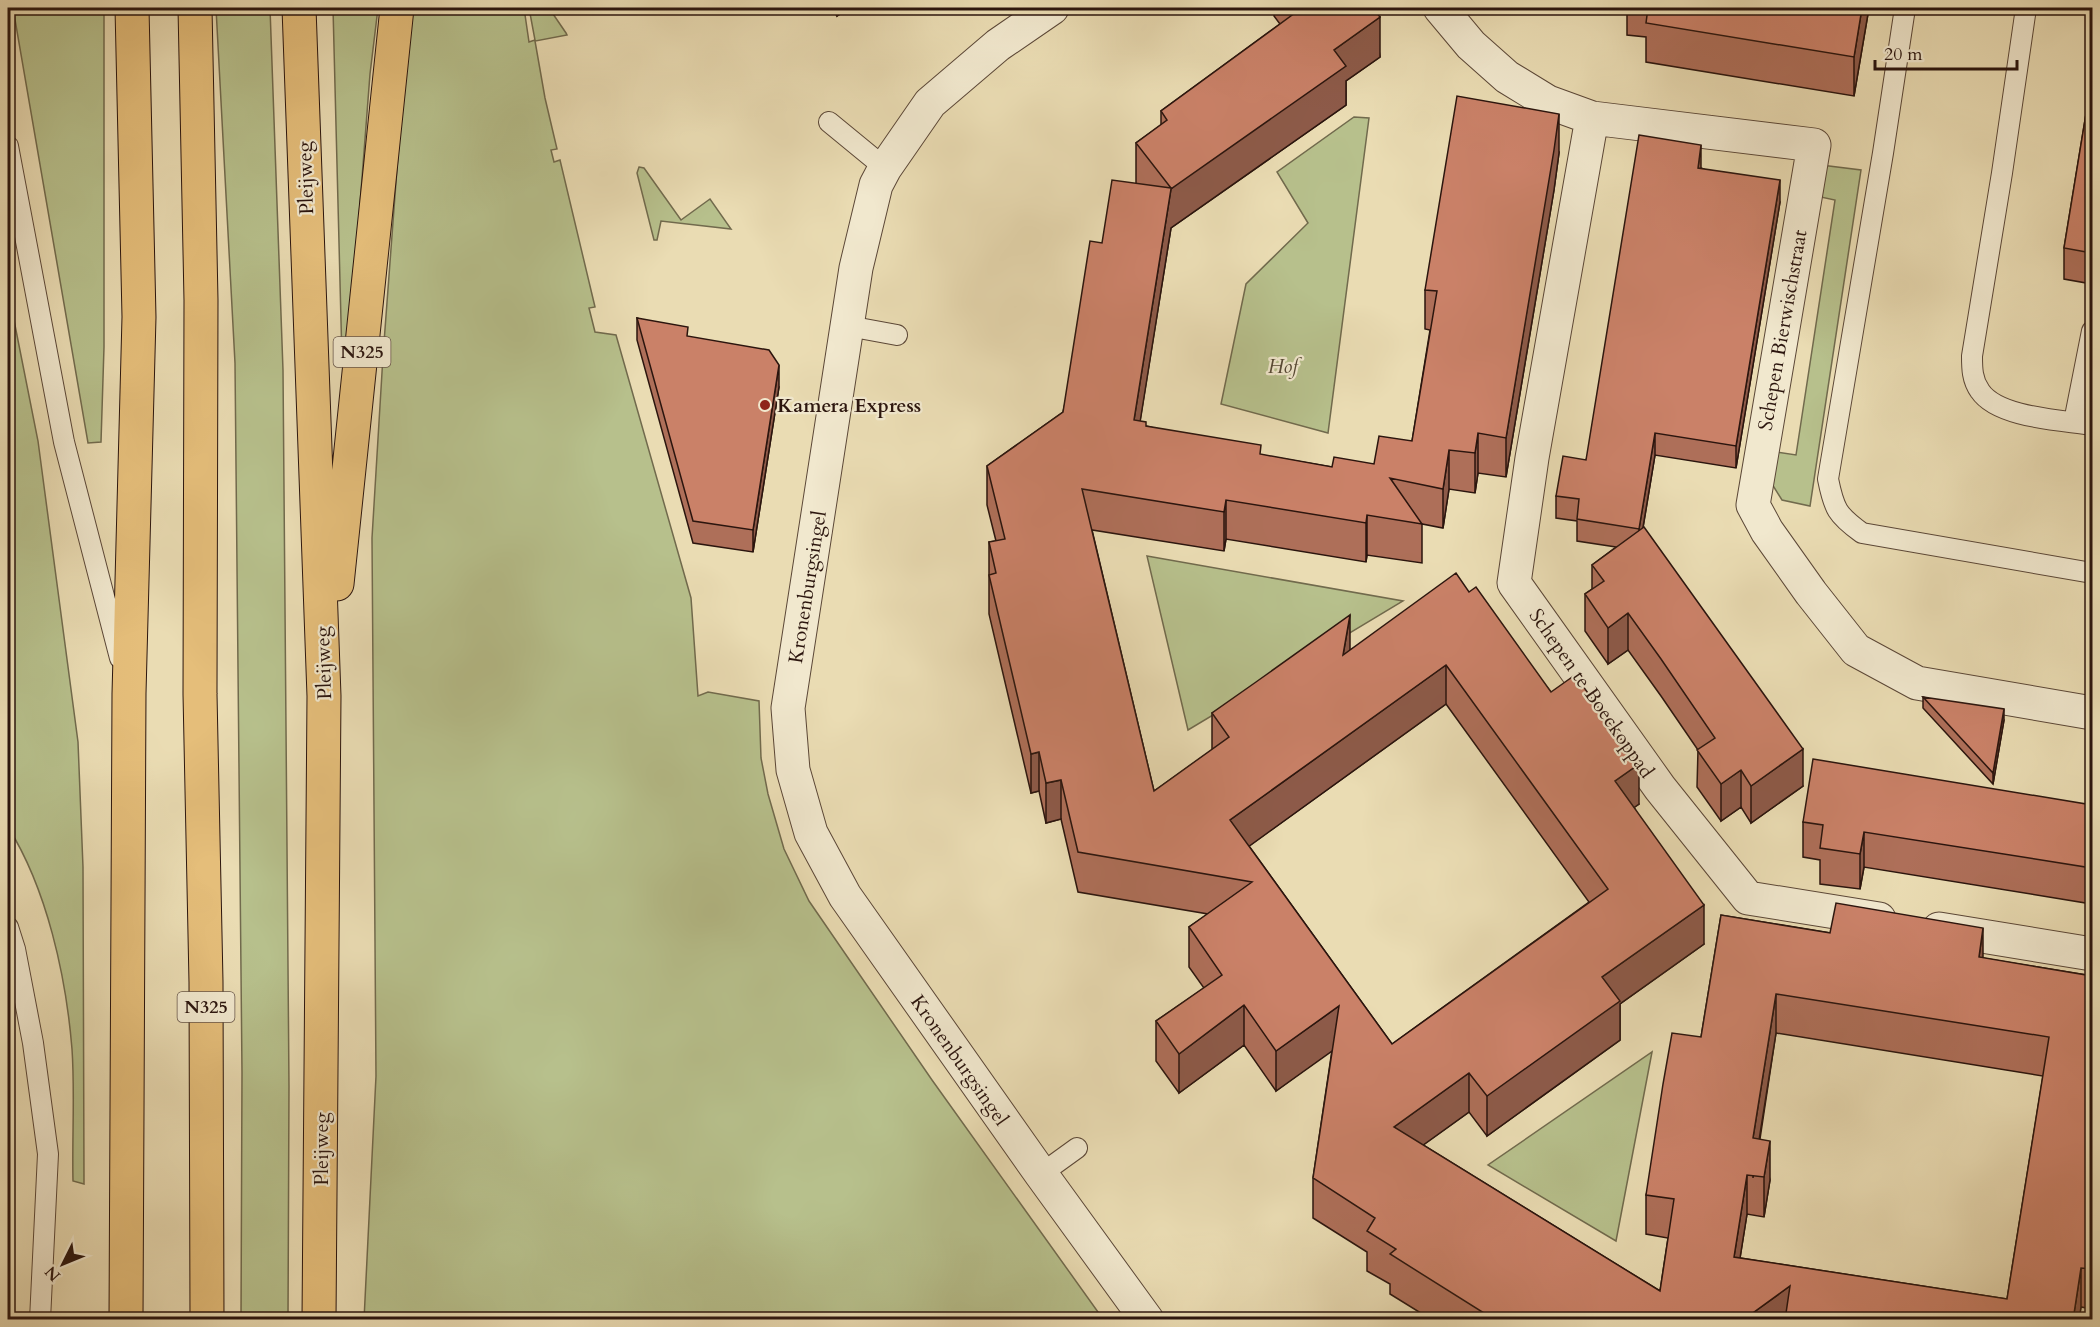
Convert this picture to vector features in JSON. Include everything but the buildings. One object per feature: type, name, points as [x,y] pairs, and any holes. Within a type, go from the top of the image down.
[{"type":"main road","points":[[126,1320],[129,694],[138,317],[132,8]]},
{"type":"main road","name":"N325","points":[[195,8],[201,300],[200,694],[206,994],[207,1320]]},
{"type":"main road","name":"Pleijweg","points":[[299,8],[324,696],[319,1320]]},
{"type":"main road","name":"N325","points":[[324,696],[369,292],[397,8]]},
{"type":"street","name":"Kronenburgsingel","points":[[1052,8],[998,45],[930,103],[885,168],[876,185],[855,268],[848,326],[788,708],[793,770],[811,833],[845,896],[1147,1320]]},
{"type":"street","name":"Schepen Bierwischstraat","points":[[1440,8],[1471,45],[1508,77],[1548,102],[1592,117],[1814,145],[1752,505],[1767,531],[1811,593],[1856,650],[1917,683],[2092,713]]},
{"type":"street","name":"Schepen te Boeckoppad","points":[[1592,117],[1532,458],[1514,583],[1660,788],[1748,898],[2092,954]]},
{"type":"lane","points":[[1905,8],[1828,479],[1833,502],[1843,519],[1862,533],[2092,573]]},
{"type":"lane","points":[[2025,8],[2002,173],[1972,356],[1972,374],[1980,392],[1994,405],[2012,412],[2084,424],[2092,331]]},
{"type":"lane","points":[[829,122],[885,168]]},
{"type":"lane","points":[[8,146],[64,442],[129,694]]},
{"type":"lane","points":[[848,326],[897,334]]},
{"type":"lane","points":[[8,927],[15,949],[31,1031],[48,1154],[40,1320]]},
{"type":"lane","points":[[1041,1174],[1077,1148]]},
{"type":"green space","points":[[13,8],[104,8],[104,347],[101,442],[88,443]]},
{"type":"green space","points":[[216,8],[270,8],[283,370],[289,1086],[288,1319],[241,1319],[242,1073],[235,363]]},
{"type":"green space","points":[[333,8],[378,8],[370,74],[348,360],[342,360]]},
{"type":"green space","points":[[409,8],[524,8],[529,42],[535,40],[529,8],[549,8],[566,33],[567,35],[535,41],[557,149],[551,150],[554,162],[560,160],[595,307],[589,308],[595,332],[616,335],[691,598],[698,696],[708,692],[759,701],[761,758],[768,794],[784,849],[809,901],[932,1080],[1103,1319],[364,1320],[376,1076],[372,538]]},
{"type":"green space","name":"Hof","points":[[1354,117],[1369,118],[1328,433],[1221,404],[1246,284],[1308,223],[1277,172]]},
{"type":"green space","points":[[1821,165],[1861,170],[1810,506],[1782,500],[1772,484],[1777,452],[1796,455],[1835,200],[1816,196]]},
{"type":"green space","points":[[639,167],[644,168],[681,220],[710,199],[731,229],[661,221],[657,240],[654,240],[637,173]]},
{"type":"green space","points":[[8,290],[38,441],[78,742],[83,867],[84,1184],[73,1181],[72,1049],[59,963],[44,905],[34,878],[8,827]]},
{"type":"green space","points":[[1147,556],[1403,601],[1188,730]]},
{"type":"green space","points":[[8,994],[10,1002],[8,1196]]},
{"type":"green space","points":[[1652,1052],[1616,1241],[1488,1165]]},
{"type":"green space","points":[[8,1196],[12,1320],[8,1319]]},
{"type":"place","name":"Kamera Express","points":[[765,405]]}]
